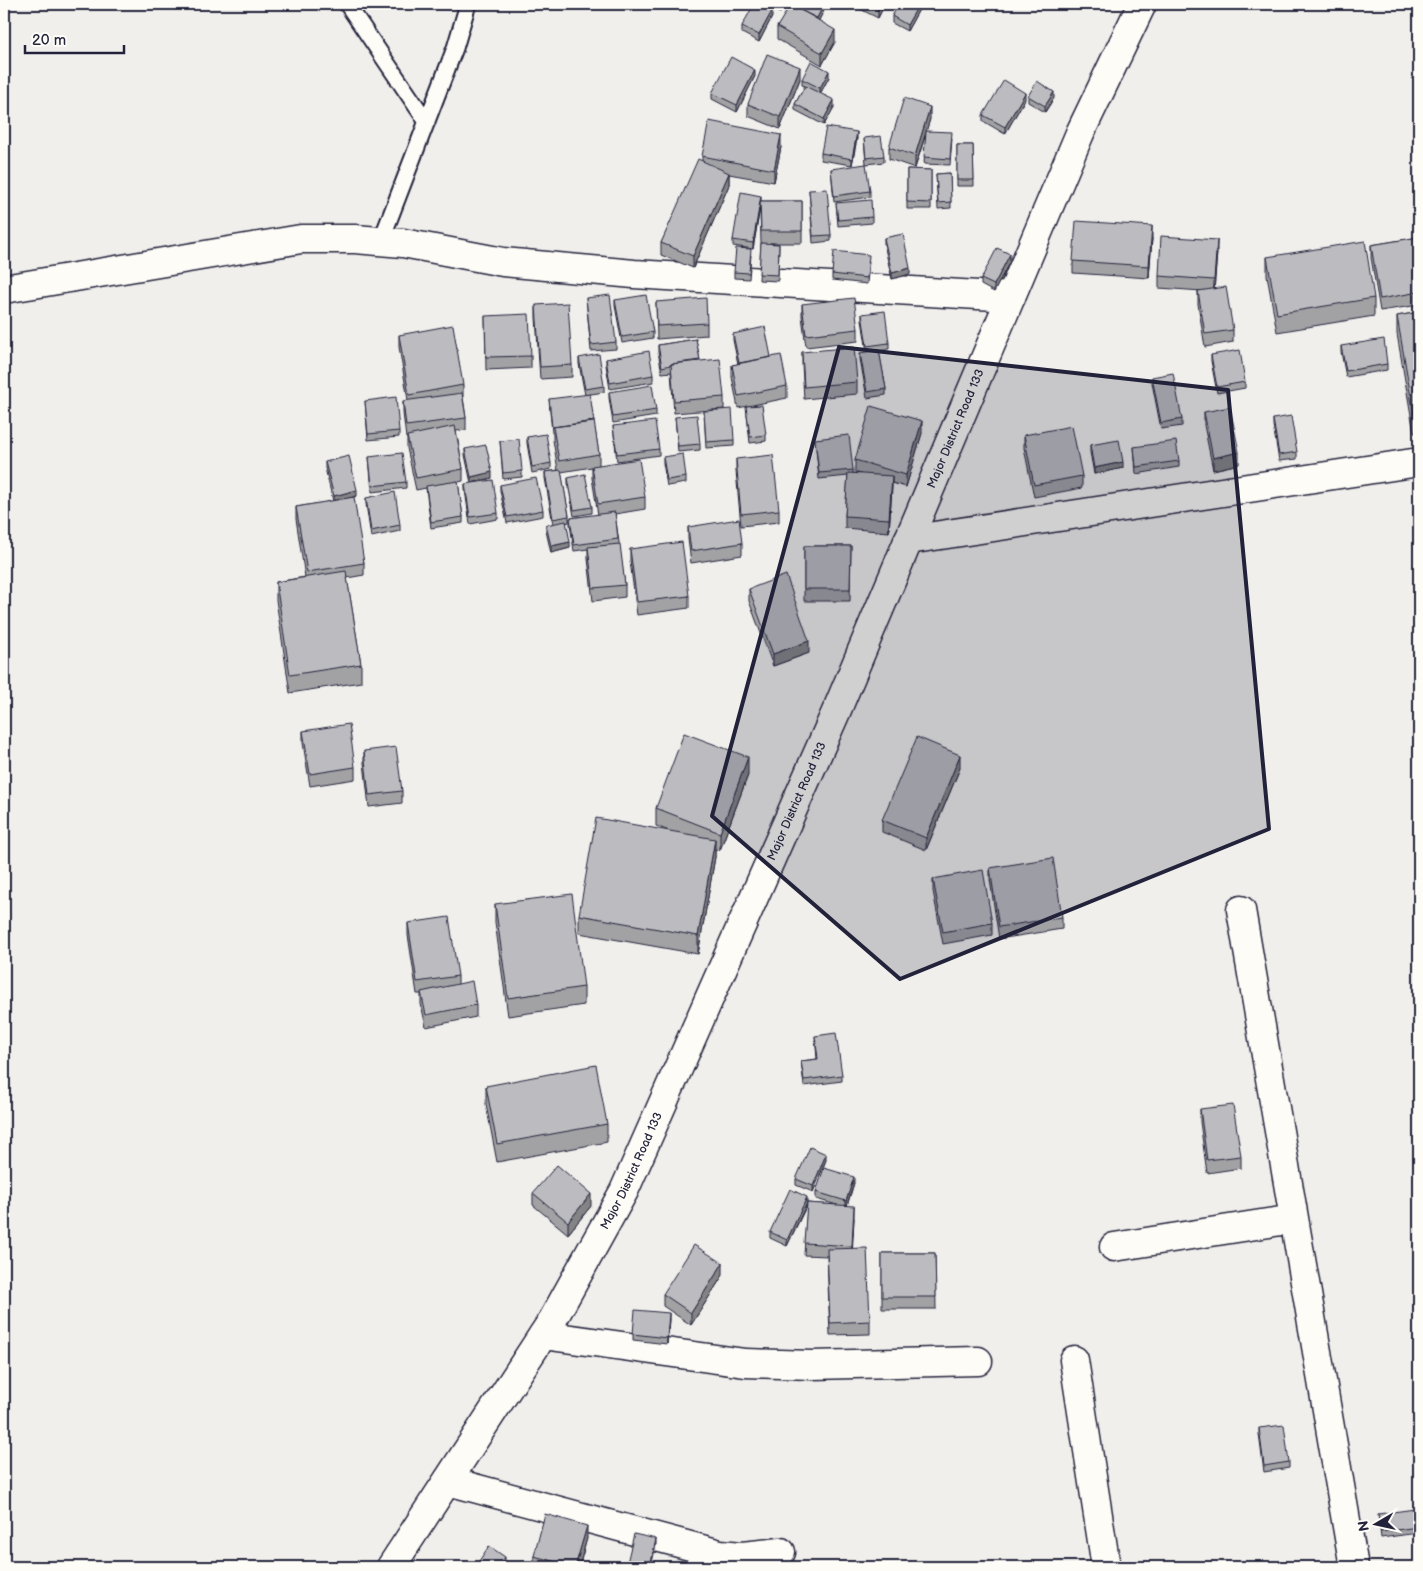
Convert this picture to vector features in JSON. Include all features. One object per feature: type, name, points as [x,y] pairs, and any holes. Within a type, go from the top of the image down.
[{"type":"street","name":"Major District Road 133","points":[[391,1567],[543,1335],[624,1191],[836,712],[1080,133],[1142,4]]},
{"type":"street","points":[[4,289],[301,238],[403,243],[503,262],[625,273],[1011,297]]},
{"type":"street","points":[[908,540],[1418,469]]},
{"type":"street","points":[[1241,910],[1354,1567]]},
{"type":"street","points":[[1114,1247],[1294,1219]]},
{"type":"street","points":[[543,1335],[745,1363],[812,1365],[978,1361]]},
{"type":"street","points":[[1074,1360],[1106,1567]]},
{"type":"street","points":[[448,1481],[720,1554],[742,1556],[781,1552]]},
{"type":"lane","points":[[347,4],[427,122]]},
{"type":"lane","points":[[381,241],[455,48],[468,4]]},
{"type":"highlighted area","points":[[839,347],[1228,390],[1269,829],[900,979],[712,816]]},
{"type":"building","points":[[754,4],[759,4],[772,11],[759,35],[742,26]]},
{"type":"building","points":[[791,4],[835,30],[822,53],[777,27]]},
{"type":"building","points":[[793,4],[824,4],[817,18],[802,11]]},
{"type":"building","points":[[899,4],[919,4],[907,25],[892,16]]},
{"type":"building","points":[[767,54],[800,67],[780,117],[748,104]]},
{"type":"building","points":[[731,57],[755,70],[737,105],[712,93]]},
{"type":"building","points":[[811,61],[829,71],[820,88],[802,79]]},
{"type":"building","points":[[1004,80],[1025,93],[1005,127],[983,115]]},
{"type":"building","points":[[1037,81],[1054,92],[1045,106],[1028,96]]},
{"type":"building","points":[[805,86],[834,100],[824,119],[795,104]]},
{"type":"building","points":[[904,98],[930,107],[915,156],[889,147]]},
{"type":"building","points":[[709,121],[781,135],[774,170],[702,156]]},
{"type":"building","points":[[826,127],[857,132],[852,159],[821,153]]},
{"type":"building","points":[[926,131],[952,132],[950,159],[924,157]]},
{"type":"building","points":[[881,136],[884,156],[866,158],[864,138]]},
{"type":"building","points":[[957,145],[973,145],[974,180],[957,180]]},
{"type":"building","points":[[698,159],[729,173],[693,256],[661,243]]},
{"type":"building","points":[[866,164],[870,191],[834,196],[831,169]]},
{"type":"building","points":[[907,169],[931,170],[931,203],[907,202]]},
{"type":"building","points":[[950,173],[951,202],[938,203],[936,174]]},
{"type":"building","points":[[827,189],[831,235],[813,236],[809,190]]},
{"type":"building","points":[[741,192],[761,196],[753,243],[733,240]]},
{"type":"building","points":[[871,200],[872,217],[838,220],[836,203]]},
{"type":"building","points":[[760,201],[802,201],[802,231],[761,231]]},
{"type":"building","points":[[1076,221],[1152,226],[1149,266],[1073,261]]},
{"type":"building","points":[[903,234],[910,268],[892,273],[884,238]]},
{"type":"building","points":[[1161,236],[1217,240],[1214,280],[1159,276]]},
{"type":"building","points":[[1419,237],[1419,292],[1380,299],[1371,245]]},
{"type":"building","points":[[1365,241],[1374,298],[1277,314],[1267,257]]},
{"type":"building","points":[[761,243],[779,244],[778,275],[759,274]]},
{"type":"building","points":[[736,248],[751,249],[749,273],[734,272]]},
{"type":"building","points":[[997,248],[1010,254],[994,285],[981,279]]},
{"type":"building","points":[[834,251],[869,255],[867,278],[832,274]]},
{"type":"building","points":[[1226,287],[1233,330],[1205,334],[1198,291]]},
{"type":"building","points":[[610,295],[616,342],[591,345],[586,298]]},
{"type":"building","points":[[646,295],[653,332],[622,337],[615,300]]},
{"type":"building","points":[[706,298],[707,323],[657,326],[656,302]]},
{"type":"building","points":[[854,298],[858,329],[806,335],[802,304]]},
{"type":"building","points":[[568,303],[572,365],[540,367],[536,305]]},
{"type":"building","points":[[885,311],[889,343],[867,346],[862,314]]},
{"type":"building","points":[[1419,312],[1419,414],[1414,415],[1397,316]]},
{"type":"building","points":[[529,314],[531,356],[486,357],[485,316]]},
{"type":"building","points":[[453,325],[463,385],[409,395],[399,335]]},
{"type":"building","points":[[765,327],[771,357],[739,363],[733,334]]},
{"type":"building","points":[[696,339],[700,360],[662,367],[658,345]]},
{"type":"building","points":[[1384,339],[1387,364],[1346,371],[1341,346]]},
{"type":"building","points":[[854,347],[857,382],[804,387],[802,352]]},
{"type":"building","points":[[879,350],[886,389],[867,392],[860,353]]},
{"type":"building","points":[[1240,350],[1245,382],[1217,387],[1211,355]]},
{"type":"building","points":[[649,351],[653,375],[610,383],[606,359]]},
{"type":"building","points":[[599,354],[604,386],[585,389],[579,358]]},
{"type":"building","points":[[781,355],[787,386],[738,396],[732,365]]},
{"type":"building","points":[[720,359],[724,397],[674,401],[671,364]]},
{"type":"building","points":[[1173,373],[1182,419],[1161,423],[1152,377]]},
{"type":"building","points":[[652,385],[656,410],[613,417],[609,392]]},
{"type":"building","points":[[462,393],[466,418],[406,426],[403,401]]},
{"type":"building","points":[[590,394],[594,422],[552,427],[549,399]]},
{"type":"building","points":[[396,397],[399,431],[368,434],[365,401]]},
{"type":"building","points":[[762,405],[766,435],[750,437],[746,406]]},
{"type":"building","points":[[871,406],[922,421],[906,475],[855,460]]},
{"type":"building","points":[[1230,407],[1239,452],[1213,458],[1204,412]]},
{"type":"building","points":[[732,409],[734,440],[706,442],[704,411]]},
{"type":"building","points":[[697,415],[700,444],[678,446],[675,417]]},
{"type":"building","points":[[1291,416],[1297,452],[1279,455],[1273,419]]},
{"type":"building","points":[[594,421],[599,454],[559,461],[553,427]]},
{"type":"building","points":[[655,421],[659,449],[617,454],[613,426]]},
{"type":"building","points":[[455,426],[463,469],[416,478],[407,436]]},
{"type":"building","points":[[1072,426],[1082,476],[1034,485],[1024,435]]},
{"type":"building","points":[[546,434],[551,463],[532,467],[527,437]]},
{"type":"building","points":[[849,435],[853,470],[819,473],[815,439]]},
{"type":"building","points":[[519,439],[522,471],[503,473],[500,441]]},
{"type":"building","points":[[1119,440],[1123,462],[1094,468],[1090,445]]},
{"type":"building","points":[[1176,441],[1179,461],[1136,467],[1134,447]]},
{"type":"building","points":[[486,445],[492,472],[471,477],[465,449]]},
{"type":"building","points":[[402,453],[406,482],[372,486],[369,457]]},
{"type":"building","points":[[683,454],[686,477],[667,480],[663,457]]},
{"type":"building","points":[[773,455],[779,510],[741,514],[736,459]]},
{"type":"building","points":[[349,456],[357,490],[334,496],[325,462]]},
{"type":"building","points":[[639,459],[645,497],[598,504],[592,466]]},
{"type":"building","points":[[561,470],[569,516],[553,519],[545,472]]},
{"type":"building","points":[[848,473],[892,476],[889,519],[845,516]]},
{"type":"building","points":[[585,474],[592,507],[574,510],[568,478]]},
{"type":"building","points":[[536,478],[543,510],[507,517],[500,485]]},
{"type":"building","points":[[493,480],[498,513],[470,517],[465,484]]},
{"type":"building","points":[[458,481],[463,517],[431,522],[426,486]]},
{"type":"building","points":[[395,492],[400,525],[371,531],[366,498]]},
{"type":"building","points":[[354,497],[364,563],[307,572],[296,507]]},
{"type":"building","points":[[615,512],[618,539],[574,545],[570,518]]},
{"type":"building","points":[[739,519],[742,543],[691,551],[688,527]]},
{"type":"building","points":[[566,521],[570,542],[551,546],[546,525]]},
{"type":"building","points":[[682,542],[689,596],[637,602],[630,549]]},
{"type":"building","points":[[620,544],[625,585],[593,588],[588,547]]},
{"type":"building","points":[[804,546],[851,546],[850,589],[804,589]]},
{"type":"building","points":[[346,571],[361,664],[290,675],[276,582]]},
{"type":"building","points":[[786,575],[809,641],[773,654],[749,589]]},
{"type":"building","points":[[349,724],[355,767],[310,774],[303,731]]},
{"type":"building","points":[[684,733],[748,757],[720,833],[656,808]]},
{"type":"building","points":[[917,737],[960,755],[926,838],[882,820]]},
{"type":"building","points":[[396,747],[402,791],[369,795],[364,751]]},
{"type":"building","points":[[596,818],[715,839],[698,936],[579,915]]},
{"type":"building","points":[[1053,858],[1062,917],[999,927],[990,868]]},
{"type":"building","points":[[983,870],[992,923],[943,932],[933,879]]},
{"type":"building","points":[[572,894],[584,987],[508,998],[495,904]]},
{"type":"building","points":[[449,917],[458,976],[417,982],[408,923]]},
{"type":"building","points":[[472,981],[476,1005],[426,1015],[421,992]]},
{"type":"building","points":[[836,1033],[842,1075],[804,1080],[801,1061],[818,1059],[815,1036]]},
{"type":"building","points":[[596,1065],[607,1124],[497,1144],[486,1086]]},
{"type":"building","points":[[1233,1105],[1241,1156],[1207,1160],[1200,1109]]},
{"type":"building","points":[[810,1147],[826,1154],[813,1186],[796,1179]]},
{"type":"building","points":[[557,1165],[591,1194],[568,1222],[533,1193]]},
{"type":"building","points":[[824,1168],[854,1177],[846,1201],[816,1192]]},
{"type":"building","points":[[790,1189],[807,1197],[787,1240],[770,1232]]},
{"type":"building","points":[[807,1203],[854,1206],[852,1246],[804,1243]]},
{"type":"building","points":[[694,1245],[723,1263],[691,1313],[663,1294]]},
{"type":"building","points":[[867,1248],[870,1321],[830,1323],[827,1249]]},
{"type":"building","points":[[882,1253],[935,1253],[936,1297],[882,1297]]},
{"type":"building","points":[[635,1310],[669,1313],[667,1338],[633,1334]]},
{"type":"building","points":[[1284,1425],[1289,1462],[1264,1466],[1259,1428]]},
{"type":"building","points":[[1415,1509],[1418,1527],[1381,1532],[1378,1514]]},
{"type":"building","points":[[545,1514],[587,1526],[575,1567],[534,1556]]},
{"type":"building","points":[[634,1534],[656,1539],[650,1567],[626,1567]]},
{"type":"building","points":[[489,1546],[505,1557],[498,1567],[475,1567]]}]
